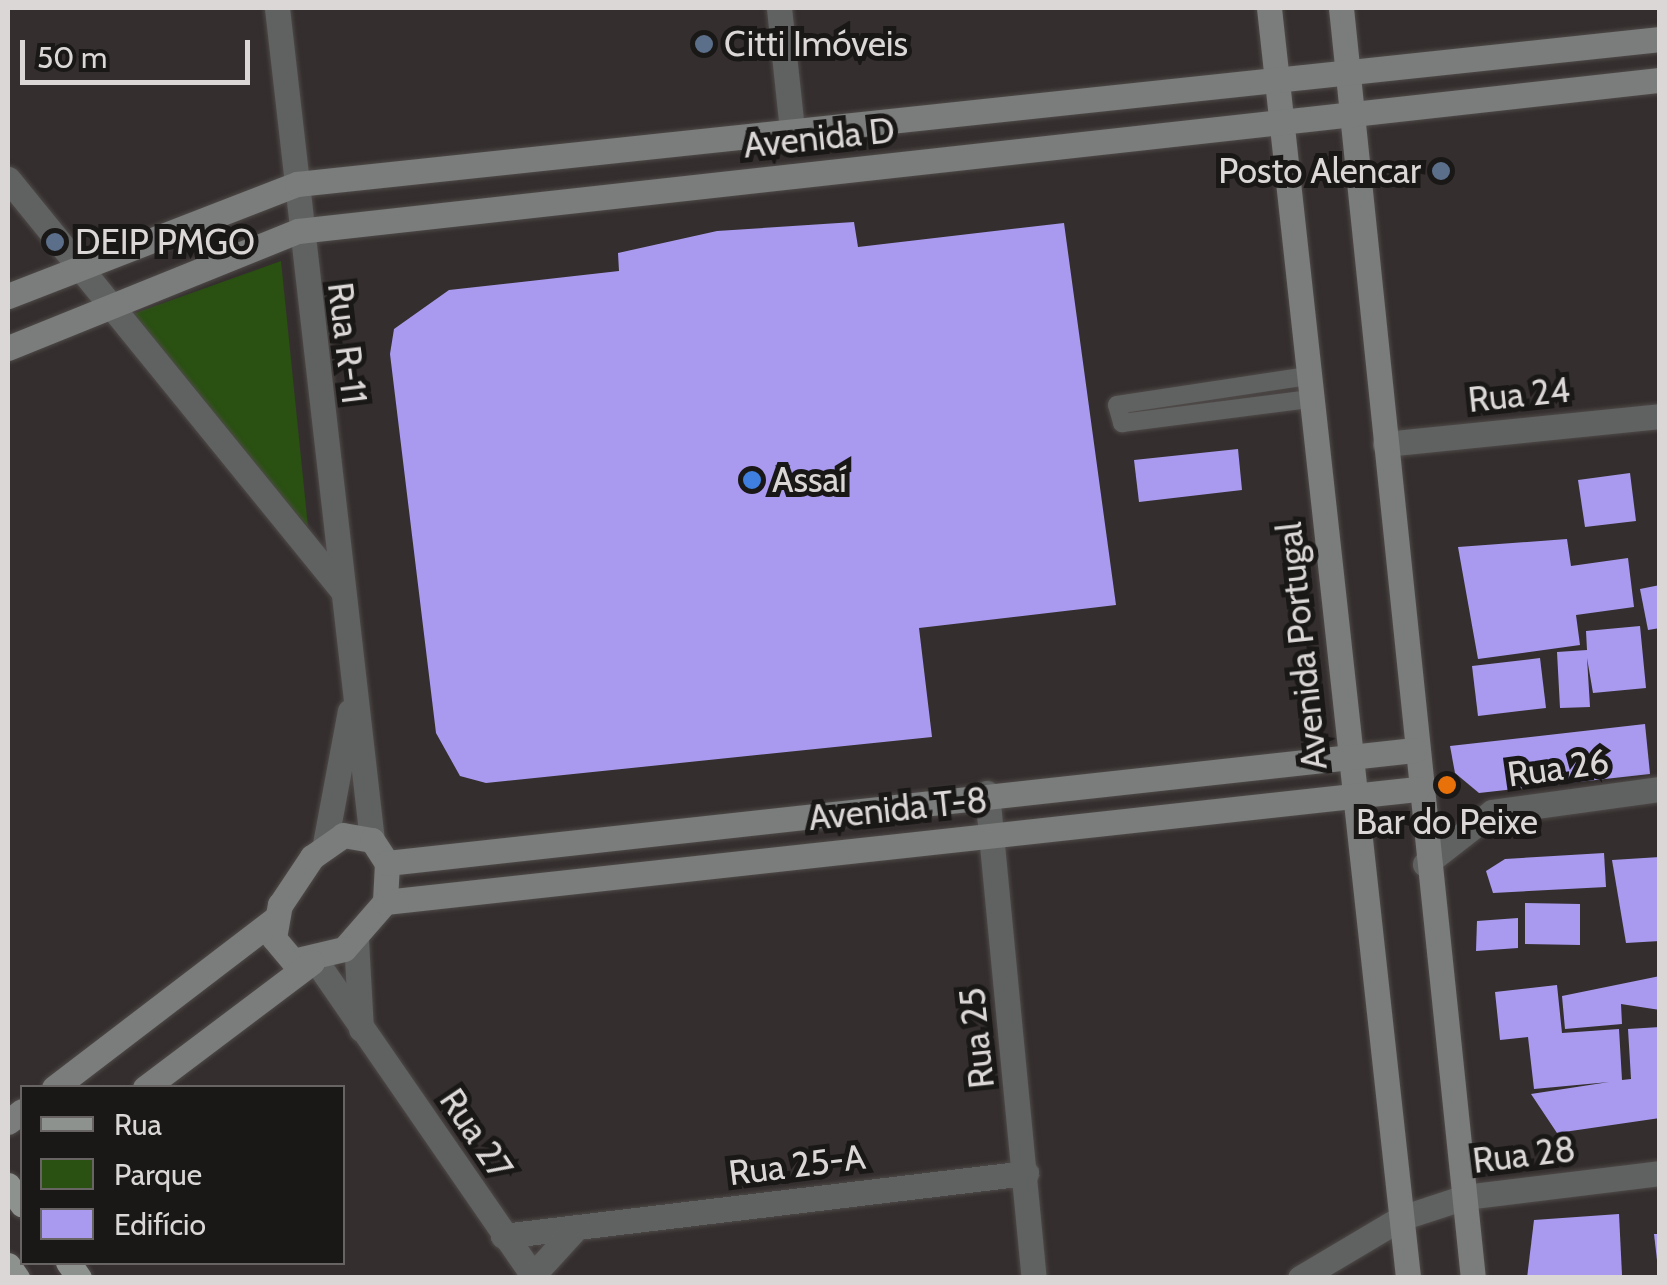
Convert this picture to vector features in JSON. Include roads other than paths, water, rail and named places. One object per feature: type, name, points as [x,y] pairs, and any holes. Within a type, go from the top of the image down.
[{"type":"main road","name":"Avenida Portugal","points":[[1269,8],[1408,1278]]},
{"type":"main road","points":[[1341,8],[1425,864],[1474,1278]]},
{"type":"main road","name":"Avenida D","points":[[8,296],[297,184],[1660,40]]},
{"type":"main road","name":"Avenida D","points":[[8,348],[298,231],[1660,80]]},
{"type":"main road","name":"Avenida T-8","points":[[388,863],[987,792],[1414,750]]},
{"type":"main road","name":"Avenida T-8","points":[[386,902],[991,833],[1354,802],[1418,788]]},
{"type":"main road","points":[[58,1085],[274,920],[325,844],[343,835],[372,840],[388,863],[386,902],[356,940],[314,962],[150,1085]]},
{"type":"main road","points":[[274,920],[281,953],[314,962]]},
{"type":"main road","points":[[8,1265],[17,1278]]},
{"type":"street","name":"Rua R-11","points":[[276,8],[297,184],[298,231],[372,840]]},
{"type":"street","points":[[779,8],[792,129]]},
{"type":"street","points":[[8,178],[108,309],[343,591]]},
{"type":"street","name":"Rua 24","points":[[1385,444],[1660,416]]},
{"type":"street","name":"Rua R-11","points":[[325,844],[355,687]]},
{"type":"street","name":"Rua 26","points":[[1425,864],[1492,812],[1660,790]]},
{"type":"street","name":"Rua 25","points":[[987,792],[1034,1278]]},
{"type":"street","points":[[356,940],[362,1029]]},
{"type":"street","name":"Rua 27","points":[[314,962],[534,1276]]},
{"type":"street","name":"Rua 25-A","points":[[503,1236],[1026,1173]]},
{"type":"street","name":"Rua 28","points":[[1300,1278],[1401,1218],[1465,1197],[1660,1173]]},
{"type":"street","points":[[534,1276],[577,1227]]},
{"type":"lane","points":[[1309,388],[1122,423],[1117,405],[1309,388]]},
{"type":"place","name":"Citti Imóveis","points":[[704,44]]},
{"type":"place","name":"Posto Alencar","points":[[1441,171]]},
{"type":"place","name":"DEIP PMGO","points":[[55,242]]},
{"type":"place","name":"Assaí","points":[[752,480]]},
{"type":"place","name":"Bar do Peixe","points":[[1447,785]]}]
